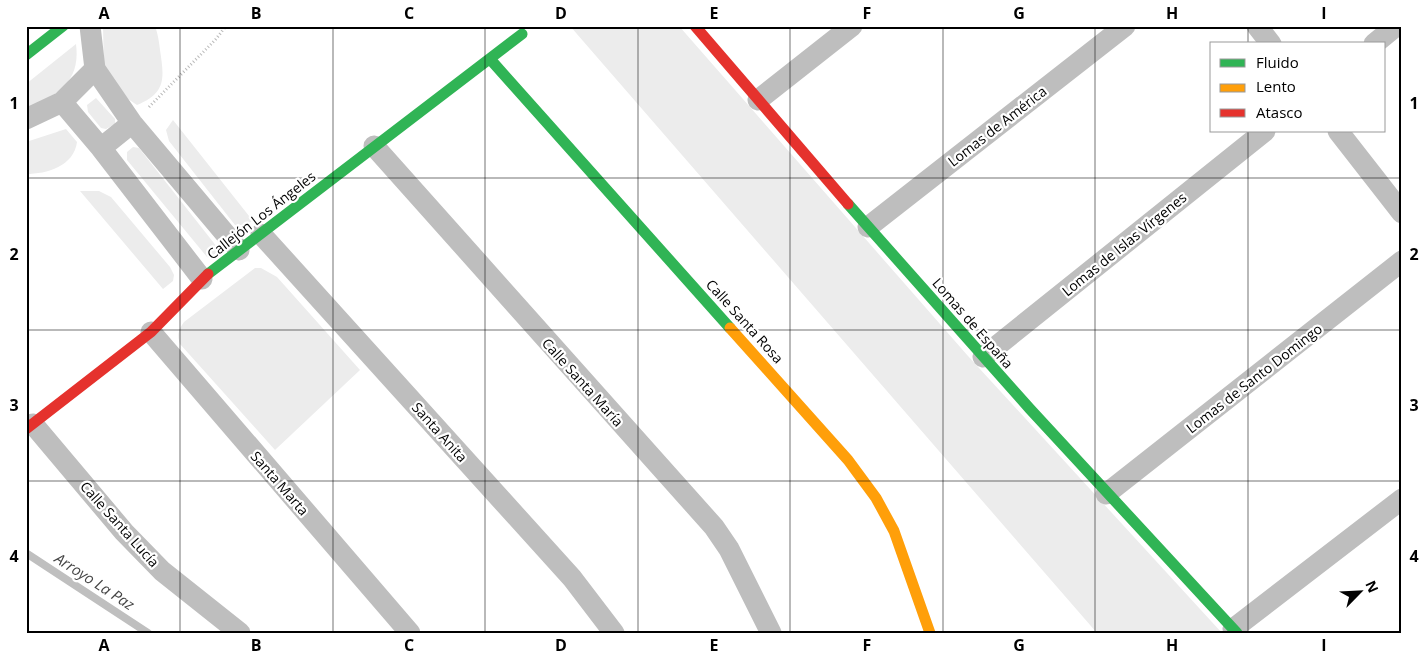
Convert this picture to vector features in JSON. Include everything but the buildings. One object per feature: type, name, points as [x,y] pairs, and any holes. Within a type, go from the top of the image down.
[{"type":"street","points":[[26,55],[63,26]]},
{"type":"street","points":[[90,26],[95,69],[132,123],[239,250]]},
{"type":"street","name":"Lomas de España","points":[[695,26],[983,357],[1106,494],[1235,631]]},
{"type":"street","points":[[758,100],[852,26]]},
{"type":"street","name":"Lomas de América","points":[[868,227],[1125,26]]},
{"type":"street","points":[[1257,26],[1269,42]]},
{"type":"street","points":[[1376,42],[1396,26]]},
{"type":"street","name":"Callejón Los Ángeles","points":[[30,426],[151,332],[202,279],[522,34]]},
{"type":"street","name":"Calle Santa Rosa","points":[[490,59],[848,460],[876,498],[894,531],[930,633]]},
{"type":"street","points":[[26,119],[62,102],[95,69]]},
{"type":"street","points":[[62,102],[101,148],[202,279]]},
{"type":"street","points":[[101,148],[132,123]]},
{"type":"street","name":"Lomas de Islas Vírgenes","points":[[983,357],[1263,132]]},
{"type":"street","points":[[1339,132],[1402,213]]},
{"type":"street","name":"Calle Santa María","points":[[374,146],[714,527],[730,549],[771,633]]},
{"type":"street","name":"Santa Anita","points":[[261,234],[572,578],[614,633]]},
{"type":"street","name":"Lomas de Santo Domingo","points":[[1106,494],[1402,262]]},
{"type":"street","name":"Santa Marta","points":[[151,332],[410,633]]},
{"type":"street","name":"Calle Santa Lucía","points":[[30,426],[124,532],[162,571],[240,633]]},
{"type":"street","points":[[1235,631],[1402,499]]},
{"type":"path","points":[[132,123],[216,39],[226,26]]},
{"type":"shaded area","points":[[155,26],[162,68],[161,83],[154,95],[137,105],[128,99],[104,69],[103,27]]},
{"type":"shaded area","points":[[570,26],[679,26],[968,356],[1222,633],[1097,633]]},
{"type":"shaded area","points":[[76,44],[77,58],[75,69],[70,78],[56,93],[26,111],[26,84]]},
{"type":"shaded area","points":[[96,98],[115,119],[115,124],[106,129],[101,128],[88,112],[87,105]]},
{"type":"shaded area","points":[[173,120],[253,221],[245,225],[235,225],[169,141],[166,130]]},
{"type":"shaded area","points":[[66,129],[77,142],[71,157],[65,163],[51,170],[26,174],[26,142]]},
{"type":"shaded area","points":[[133,147],[139,148],[217,247],[218,251],[210,258],[207,257],[127,160],[127,152]]},
{"type":"shaded area","points":[[80,191],[99,191],[111,197],[170,267],[174,275],[173,281],[163,289]]},
{"type":"shaded area","points":[[255,268],[261,268],[277,277],[360,370],[275,450],[180,344],[179,338],[179,330],[184,322]]},
{"type":"waterway","name":"Arroyo La Paz","points":[[26,553],[148,633]]},
{"type":"traffic: fast","points":[[26,55],[63,26]]},
{"type":"traffic: fast","points":[[208,274],[522,34]]},
{"type":"traffic: fast","points":[[490,59],[730,328]]},
{"type":"traffic: fast","points":[[848,204],[1030,409],[1237,633]]},
{"type":"traffic: slow","points":[[730,328],[848,460],[876,498],[894,531],[930,633]]},
{"type":"traffic: jam","points":[[695,26],[848,204]]},
{"type":"traffic: jam","points":[[26,429],[151,332],[208,274]]}]
